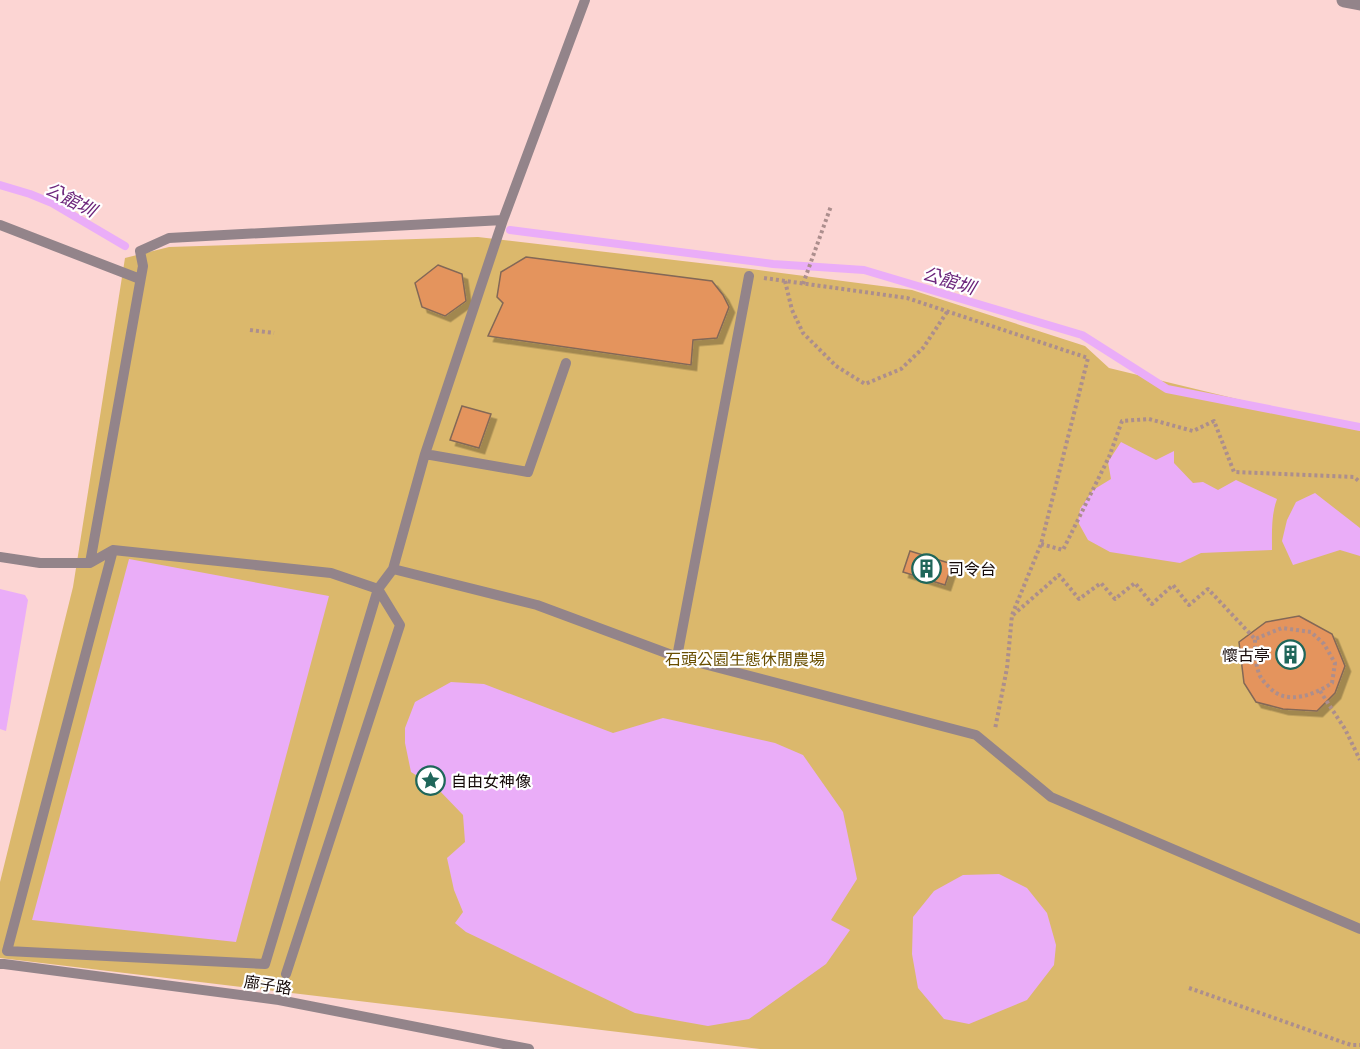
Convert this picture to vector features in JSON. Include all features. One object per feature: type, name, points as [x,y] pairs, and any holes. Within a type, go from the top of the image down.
[{"type":"street","points":[[1344,0],[1360,3]]},
{"type":"lane","points":[[113,550],[4,951],[265,964],[378,589],[393,569],[425,453],[502,220],[585,0]]},
{"type":"lane","points":[[90,563],[143,266],[140,251],[169,237],[502,220]]},
{"type":"lane","points":[[0,225],[140,279]]},
{"type":"lane","points":[[677,657],[749,276]]},
{"type":"lane","points":[[425,453],[528,472],[566,363]]},
{"type":"lane","points":[[0,557],[40,563],[90,563],[113,550],[331,573],[378,589],[400,625],[286,974]]},
{"type":"lane","points":[[393,569],[537,605],[677,657],[976,735],[1051,797],[1360,929]]},
{"type":"lane","name":"廍子路","points":[[0,964],[279,1000],[528,1049]]},
{"type":"path","points":[[803,284],[831,206]]},
{"type":"path","points":[[749,276],[907,298],[1088,358],[1041,544],[1012,615],[1007,668],[991,748]]},
{"type":"path","points":[[785,281],[792,310],[803,333],[836,366],[865,384],[901,369],[923,348],[947,311]]},
{"type":"path","points":[[250,330],[274,333]]},
{"type":"path","points":[[1041,544],[1064,550],[1108,457],[1122,421],[1149,419],[1193,431],[1214,421],[1234,472],[1354,477],[1360,482]]},
{"type":"path","points":[[1012,615],[1059,576],[1079,599],[1101,583],[1115,599],[1135,583],[1152,604],[1173,585],[1189,605],[1208,589],[1255,639],[1255,657],[1261,678],[1273,692],[1292,698],[1320,691],[1332,684],[1335,663],[1324,644],[1311,632],[1282,628],[1255,639]]},
{"type":"path","points":[[1320,691],[1345,729],[1360,760]]},
{"type":"path","points":[[1190,988],[1351,1045],[1360,1045]]},
{"type":"green space","name":"石頭公園生態休閒農場","points":[[478,237],[912,290],[1085,346],[1109,368],[1360,429],[1360,1049],[760,1049],[0,958],[0,882],[73,587],[125,258],[169,247]]},
{"type":"shaded area","points":[[1121,442],[1156,460],[1174,451],[1174,463],[1193,483],[1203,482],[1218,490],[1236,480],[1277,499],[1273,518],[1272,550],[1201,553],[1180,563],[1110,552],[1088,540],[1078,522],[1080,509],[1093,490],[1111,479],[1108,462]]},
{"type":"shaded area","points":[[1315,493],[1360,528],[1360,556],[1340,550],[1293,565],[1282,541],[1287,520],[1296,502]]},
{"type":"shaded area","points":[[129,559],[329,596],[236,942],[32,920]]},
{"type":"shaded area","points":[[0,589],[25,595],[28,600],[6,731],[0,729]]},
{"type":"shaded area","points":[[451,682],[484,684],[613,733],[663,718],[775,743],[803,755],[843,812],[857,879],[831,920],[850,930],[826,964],[749,1019],[708,1026],[635,1013],[466,932],[455,923],[463,912],[454,890],[447,858],[465,842],[463,815],[438,789],[411,772],[405,743],[405,728],[415,702]]},
{"type":"shaded area","points":[[999,874],[1027,888],[1047,913],[1056,945],[1054,965],[1027,1000],[969,1024],[944,1019],[918,988],[912,954],[913,917],[934,891],[963,875]]},
{"type":"building","points":[[526,257],[712,281],[729,307],[717,338],[693,340],[691,365],[488,336],[503,303],[497,297],[501,272]]},
{"type":"building","points":[[438,265],[462,274],[466,301],[445,316],[422,307],[415,283]]},
{"type":"building","points":[[462,406],[491,414],[479,448],[450,440]]},
{"type":"building","name":"司令台","points":[[910,551],[952,564],[945,585],[903,572]]},
{"type":"building","name":"懷古亭","points":[[1299,616],[1332,634],[1345,666],[1335,693],[1317,711],[1283,709],[1256,702],[1244,683],[1239,642],[1266,622]]},
{"type":"waterway","name":"公館圳","points":[[0,185],[52,203],[125,246]]},
{"type":"waterway","name":"公館圳","points":[[510,230],[773,264],[864,270],[1082,335],[1167,389],[1360,427]]},
{"type":"place","name":"司令台","points":[[927,568]]},
{"type":"place","name":"懷古亭","points":[[1291,654]]},
{"type":"place","name":"自由女神像","points":[[430,780]]}]
